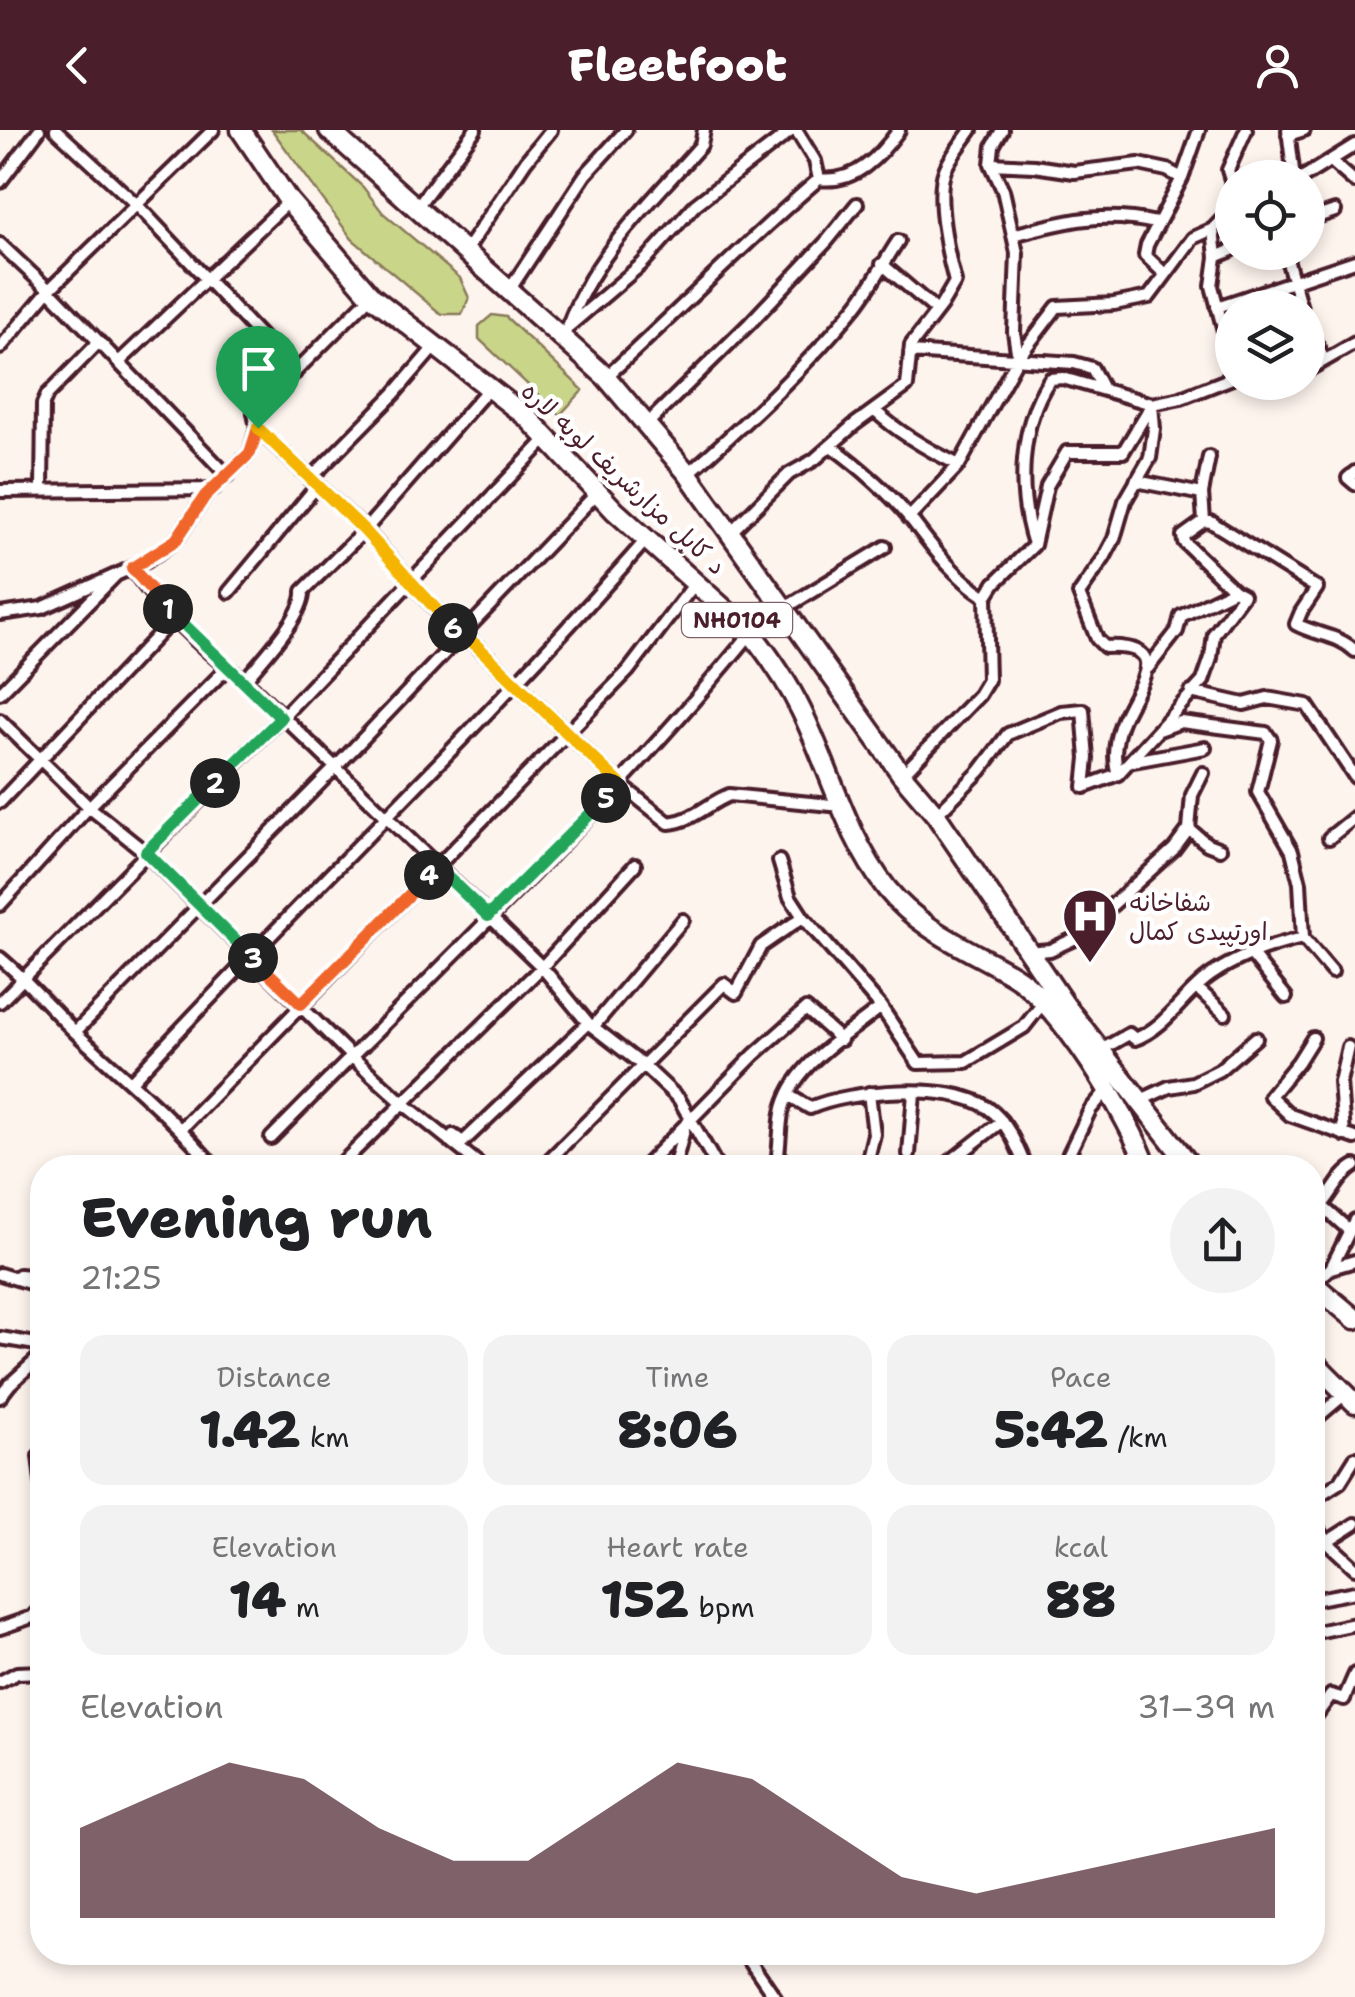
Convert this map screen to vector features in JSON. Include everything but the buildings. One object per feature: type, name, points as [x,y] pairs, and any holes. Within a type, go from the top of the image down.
[{"type":"highway","name":"د کابل مزارشریف لویه لاره","points":[[242,130],[289,201],[371,296],[548,437],[646,540],[751,633],[800,709],[841,806],[886,888],[911,916],[1017,977],[1044,1003],[1108,1089],[1143,1155]]},
{"type":"highway","name":"د کابل مزارشریف لویه لاره","points":[[329,130],[465,252],[566,331],[688,474],[902,775],[936,815],[1031,958],[1182,1155]]},
{"type":"highway","points":[[1325,1294],[1355,1318]]},
{"type":"highway","points":[[1325,1373],[1350,1398]]},
{"type":"street","points":[[0,182],[40,130]]},
{"type":"street","points":[[56,130],[136,205],[295,373]]},
{"type":"street","points":[[0,348],[49,290],[212,130]]},
{"type":"street","points":[[415,209],[475,130]]},
{"type":"street","points":[[465,252],[550,130]]},
{"type":"street","points":[[510,290],[585,174],[626,130]]},
{"type":"street","points":[[566,331],[579,294],[633,220],[700,145],[704,130]]},
{"type":"street","points":[[566,331],[642,264],[695,205],[796,132],[813,130]]},
{"type":"street","points":[[606,377],[693,299],[760,230],[819,180],[832,181],[877,160],[900,130]]},
{"type":"street","points":[[730,532],[777,484],[907,386],[910,352],[918,333],[955,282],[945,248],[942,185],[945,169],[972,130]]},
{"type":"street","points":[[1002,130],[993,146],[992,164],[1017,253],[1014,332],[1018,358]]},
{"type":"street","points":[[1165,274],[1145,255],[1156,223],[1182,178],[1199,130]]},
{"type":"street","points":[[1232,160],[1246,130]]},
{"type":"street","points":[[1294,160],[1288,133],[1304,130]]},
{"type":"street","points":[[796,132],[814,161],[819,180]]},
{"type":"street","points":[[1325,164],[1355,146]]},
{"type":"street","points":[[1331,161],[1355,182]]},
{"type":"street","points":[[992,164],[1074,172],[1139,164],[1182,178]]},
{"type":"street","points":[[119,362],[289,201]]},
{"type":"street","points":[[646,424],[828,242],[857,204]]},
{"type":"street","points":[[1325,215],[1335,212]]},
{"type":"street","points":[[1013,235],[1075,218],[1112,216],[1156,223]]},
{"type":"street","points":[[910,518],[960,465],[1018,358],[1057,308],[1138,302],[1149,297],[1193,238],[1214,230],[1215,243]]},
{"type":"street","points":[[688,474],[753,416],[816,351],[859,302],[898,241]]},
{"type":"street","points":[[0,244],[228,476]]},
{"type":"street","points":[[1266,290],[1355,260]]},
{"type":"street","points":[[882,264],[937,311]]},
{"type":"street","points":[[1215,264],[1215,296]]},
{"type":"street","points":[[1289,270],[1295,290]]},
{"type":"street","points":[[371,296],[254,414],[258,428],[364,530],[460,637],[475,644],[620,784],[669,823],[687,822],[728,795],[841,806]]},
{"type":"street","points":[[42,489],[43,404],[47,395],[100,342]]},
{"type":"street","points":[[1325,359],[1355,343]]},
{"type":"street","points":[[228,592],[314,483],[436,345]]},
{"type":"street","points":[[910,352],[1074,362],[1092,368],[1103,389]]},
{"type":"street","points":[[1034,545],[1025,518],[1025,470],[1030,419],[1036,399],[1050,379],[1063,378],[1152,404],[1182,398],[1215,385]]},
{"type":"street","points":[[245,680],[283,633],[304,600],[303,591],[364,530],[490,387]]},
{"type":"street","points":[[1148,668],[1142,653],[1132,646],[1105,647],[1097,639],[1080,594],[1109,548],[1125,501],[1142,475],[1153,444],[1152,404]]},
{"type":"street","points":[[902,775],[979,695],[988,680],[986,597],[1034,545],[1046,486],[1067,452],[1123,452],[1152,404]]},
{"type":"street","points":[[875,410],[894,429],[960,465]]},
{"type":"street","points":[[0,614],[42,608],[132,568],[176,540],[205,496],[250,453],[258,428]]},
{"type":"street","points":[[0,1002],[281,718],[548,437]]},
{"type":"street","points":[[831,446],[856,464],[910,518],[929,547],[986,597]]},
{"type":"street","points":[[1204,521],[1202,494],[1209,457]]},
{"type":"street","points":[[1355,472],[1348,478],[1355,484]]},
{"type":"street","points":[[1136,481],[1202,494]]},
{"type":"street","points":[[0,491],[214,489]]},
{"type":"street","points":[[75,1032],[336,768],[598,492]]},
{"type":"street","points":[[936,815],[980,771],[1008,734],[1072,709],[1083,710],[1087,758],[1084,787],[1118,774],[1203,681],[1214,634],[1243,594],[1184,542],[1183,536],[1204,521],[1252,544],[1317,588],[1296,624],[1345,641],[1355,651]]},
{"type":"street","points":[[131,1082],[250,954],[387,818],[646,540]]},
{"type":"street","points":[[784,608],[885,547]]},
{"type":"street","points":[[132,568],[227,668],[245,680],[542,966],[590,1025],[645,1067],[678,1099],[710,1155]]},
{"type":"street","points":[[0,693],[117,572]]},
{"type":"street","points":[[182,1128],[628,671],[696,582]]},
{"type":"street","points":[[1118,774],[1115,766],[1119,731],[1148,668],[1176,632],[1181,616],[1234,590]]},
{"type":"street","points":[[0,802],[175,617]]},
{"type":"street","points":[[271,1138],[620,784],[751,633]]},
{"type":"street","points":[[0,904],[89,807],[227,668]]},
{"type":"street","points":[[1191,692],[1244,704],[1266,698],[1307,705],[1355,775]]},
{"type":"street","points":[[0,720],[89,807],[146,852],[351,1056],[468,1155]]},
{"type":"street","points":[[1158,730],[1181,722],[1262,730],[1271,740],[1258,792],[1292,851],[1300,883],[1303,938],[1332,972]]},
{"type":"street","points":[[1128,763],[1146,756],[1205,748]]},
{"type":"street","points":[[1017,977],[1031,958],[1076,938],[1174,849],[1189,829],[1192,796],[1203,774]]},
{"type":"street","points":[[1329,838],[1355,817]]},
{"type":"street","points":[[1189,829],[1207,844],[1220,848]]},
{"type":"street","points":[[779,861],[790,897],[803,917],[882,1007],[918,1063],[966,1062],[1024,1027],[1044,1003]]},
{"type":"street","points":[[351,1155],[542,966],[635,865]]},
{"type":"street","points":[[554,1155],[724,984],[736,993],[762,946],[803,917]]},
{"type":"street","points":[[434,1128],[442,1128],[464,1142],[590,1025],[683,920]]},
{"type":"street","points":[[1100,1050],[1128,1034],[1134,1039],[1150,1032],[1212,974],[1267,947],[1303,938]]},
{"type":"street","points":[[1252,955],[1286,997]]},
{"type":"street","points":[[0,958],[182,1128],[205,1155]]},
{"type":"street","points":[[1197,988],[1225,1014]]},
{"type":"street","points":[[777,1155],[782,1114],[804,1069],[882,1007]]},
{"type":"street","points":[[656,1155],[806,1008],[841,1040]]},
{"type":"street","points":[[1141,1100],[1170,1087],[1194,1083],[1218,1070],[1256,1038]]},
{"type":"street","points":[[1313,1038],[1270,1096],[1290,1115],[1350,1136],[1340,1082],[1348,1047]]},
{"type":"street","points":[[1068,1155],[1090,1110],[1108,1089]]},
{"type":"street","points":[[788,1095],[810,1108],[869,1093],[958,1096],[976,1101],[1002,1121],[1019,1155]]},
{"type":"street","points":[[869,1093],[874,1134],[869,1155]]},
{"type":"street","points":[[910,1154],[914,1093]]},
{"type":"street","points":[[959,1155],[1002,1121]]},
{"type":"street","points":[[678,1155],[688,1122]]},
{"type":"street","points":[[1325,1201],[1355,1166]]},
{"type":"street","points":[[1325,1214],[1352,1225],[1332,1268]]},
{"type":"street","points":[[1325,1274],[1355,1261]]},
{"type":"street","points":[[0,1274],[30,1276]]},
{"type":"street","points":[[0,1274],[30,1284]]},
{"type":"street","points":[[0,1338],[30,1343]]},
{"type":"street","points":[[0,1397],[30,1366]]},
{"type":"street","points":[[1325,1414],[1350,1398]]},
{"type":"street","points":[[1325,1492],[1340,1482],[1355,1458]]},
{"type":"street","points":[[1327,1542],[1355,1524]]},
{"type":"street","points":[[1325,1539],[1355,1568]]},
{"type":"street","points":[[1325,1598],[1355,1592]]},
{"type":"street","points":[[0,1628],[30,1618]]},
{"type":"street","points":[[1325,1630],[1355,1624]]},
{"type":"street","points":[[0,1682],[16,1673],[30,1672]]},
{"type":"street","points":[[1325,1702],[1330,1695],[1344,1699],[1355,1674]]},
{"type":"street","points":[[753,1965],[775,1997]]},
{"type":"green space","points":[[272,130],[301,130],[363,187],[383,213],[460,278],[469,298],[462,314],[441,314],[352,239]]},
{"type":"green space","points":[[492,315],[506,317],[583,390],[560,415],[479,339],[479,326]]},
{"type":"place","name":"شفاخانه اورتپیدی کمال","points":[[1090,965]]},
{"type":"route","points":[[258,428],[364,530],[460,637],[475,644],[620,784],[488,916],[437,867],[301,1004],[146,852],[281,718],[175,617],[132,568],[176,540],[205,496],[250,453],[258,428]]}]
